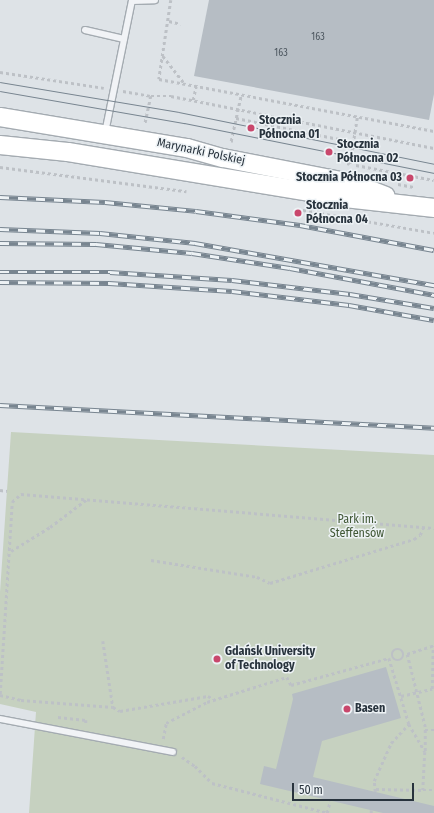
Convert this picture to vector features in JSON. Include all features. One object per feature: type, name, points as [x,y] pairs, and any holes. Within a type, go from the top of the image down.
[{"type":"main road","name":"Marynarki Polskiej","points":[[0,117],[105,133],[352,183],[398,202]]},
{"type":"main road","points":[[100,157],[105,133]]},
{"type":"main road","name":"Marynarki Polskiej","points":[[0,144],[100,157],[345,198],[398,202],[434,208]]},
{"type":"lane","points":[[105,133],[132,1],[155,0]]},
{"type":"lane","points":[[85,30],[124,39]]},
{"type":"lane","points":[[0,719],[173,752]]},
{"type":"path","points":[[171,0],[159,79],[434,131]]},
{"type":"path","points":[[169,21],[181,24]]},
{"type":"path","points":[[163,56],[184,84]]},
{"type":"path","points":[[193,100],[196,86]]},
{"type":"path","points":[[240,142],[231,140],[241,94]]},
{"type":"path","points":[[151,96],[171,96],[193,100],[434,148]]},
{"type":"path","points":[[350,164],[357,117]]},
{"type":"path","points":[[236,118],[354,142]]},
{"type":"path","points":[[344,163],[434,180]]},
{"type":"path","points":[[0,167],[189,191]]},
{"type":"path","points":[[392,182],[418,188]]},
{"type":"path","points":[[295,209],[434,233]]},
{"type":"path","points":[[0,490],[7,492]]},
{"type":"path","points":[[214,700],[208,696],[120,711],[113,706],[21,700],[0,695],[12,502],[15,497],[21,494],[434,528]]},
{"type":"path","points":[[10,552],[50,527],[87,499]]},
{"type":"path","points":[[151,560],[257,576],[270,583],[414,540],[420,535],[423,528]]},
{"type":"path","points":[[104,641],[113,706]]},
{"type":"path","points":[[162,749],[166,723],[214,700],[288,677],[291,685],[393,657],[400,660],[403,655],[433,646],[433,689],[401,696]]},
{"type":"path","points":[[393,657],[397,649],[403,652],[403,655]]},
{"type":"path","points":[[407,654],[425,730],[423,790]]},
{"type":"path","points":[[389,658],[409,724],[425,752]]},
{"type":"path","points":[[409,724],[391,743],[374,781],[376,791],[434,790]]},
{"type":"path","points":[[425,730],[434,730]]},
{"type":"path","points":[[173,752],[195,766],[212,783],[327,813],[330,801]]},
{"type":"green space","name":"Gdańsk University of Technology","points":[[11,432],[434,455],[434,813],[29,813],[36,712],[0,704],[0,592]]},
{"type":"building","points":[[209,0],[434,0],[434,94],[429,120],[194,76]]},
{"type":"building","points":[[386,667],[401,718],[322,741],[313,777],[434,806],[434,813],[383,813],[260,784],[264,766],[276,769],[293,699],[292,694]]},
{"type":"tram line","points":[[0,82],[179,112],[434,164]]},
{"type":"tram line","points":[[0,91],[184,123],[434,173]]},
{"type":"railway","points":[[0,197],[105,202],[196,211],[300,225],[434,250]]},
{"type":"railway","points":[[0,229],[100,233],[195,243],[434,285]]},
{"type":"railway","points":[[0,243],[96,244],[192,253],[290,268],[434,295]]},
{"type":"railway","points":[[0,272],[110,272],[232,280],[350,294],[434,308]]},
{"type":"railway","points":[[0,282],[109,283],[232,291],[349,305],[434,320]]},
{"type":"railway","points":[[0,405],[434,428]]},
{"type":"place","name":"Stocznia Północna 01","points":[[251,128]]},
{"type":"place","name":"Stocznia Północna 02","points":[[329,152]]},
{"type":"place","name":"Stocznia Północna 03","points":[[410,178]]},
{"type":"place","name":"Stocznia Północna 04","points":[[298,213]]},
{"type":"place","name":"Gdańsk University of Technology","points":[[217,659]]},
{"type":"place","name":"Basen","points":[[347,709]]},
{"type":"park label","name":"Park im. Steffensów","points":[[357,527]]}]
